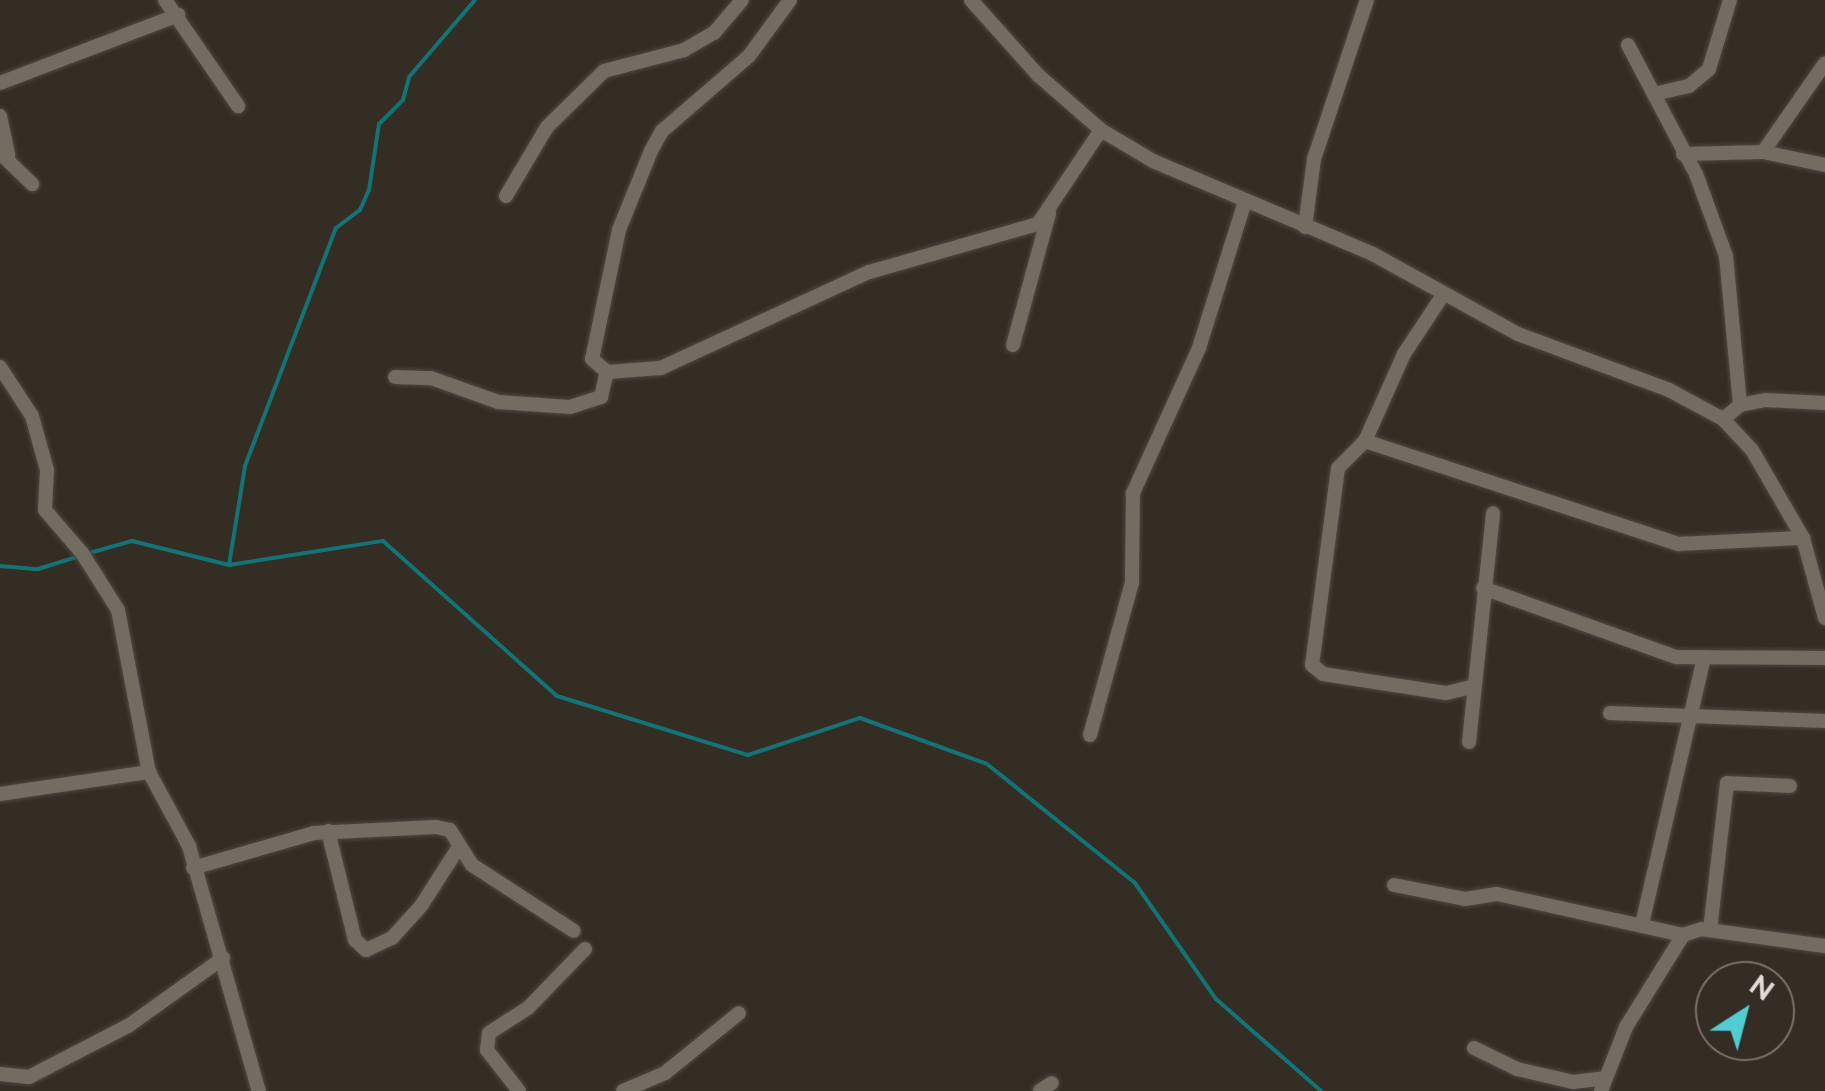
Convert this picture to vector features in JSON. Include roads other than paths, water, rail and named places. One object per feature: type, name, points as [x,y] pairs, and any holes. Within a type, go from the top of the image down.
[{"type":"street","points":[[165,0],[238,106]]},
{"type":"street","points":[[506,196],[547,127],[604,71],[684,50],[714,34],[742,0]]},
{"type":"street","points":[[790,0],[749,56],[662,131],[619,230],[592,360],[607,372],[661,368],[869,272],[947,246],[1018,233],[1049,212]]},
{"type":"street","points":[[972,0],[1038,75],[1101,130],[1244,204],[1371,253],[1518,334],[1669,390],[1723,418],[1752,450],[1805,545],[1825,618]]},
{"type":"street","points":[[1304,227],[1314,159],[1367,0]]},
{"type":"street","points":[[1654,94],[1689,86],[1709,69],[1730,0]]},
{"type":"street","points":[[0,83],[178,15]]},
{"type":"street","points":[[1628,45],[1683,154],[1726,256],[1740,404]]},
{"type":"street","points":[[1764,152],[1825,63]]},
{"type":"street","points":[[0,116],[4,154],[32,184]]},
{"type":"street","points":[[1014,345],[1049,212],[1101,130]]},
{"type":"street","points":[[1683,154],[1764,152],[1825,165]]},
{"type":"street","points":[[1090,735],[1132,582],[1133,493],[1199,348],[1244,204]]},
{"type":"street","points":[[1444,295],[1404,354],[1365,442],[1338,468],[1312,665],[1323,674],[1446,693],[1472,687]]},
{"type":"street","points":[[0,367],[32,416],[47,470],[45,510],[82,552],[118,610],[149,772],[189,846],[223,958],[253,1089]]},
{"type":"street","points":[[395,377],[431,378],[498,402],[570,406],[600,397],[607,372]]},
{"type":"street","points":[[1723,418],[1740,404],[1825,403]]},
{"type":"street","points":[[1365,442],[1679,544],[1805,545],[1825,552]]},
{"type":"street","points":[[1468,742],[1493,513]]},
{"type":"street","points":[[1483,588],[1676,657],[1825,658]]},
{"type":"street","points":[[1642,924],[1704,657]]},
{"type":"street","points":[[1610,713],[1825,721]]},
{"type":"street","points":[[0,794],[149,772]]},
{"type":"street","points":[[1710,930],[1727,783],[1790,786]]},
{"type":"street","points":[[193,868],[328,831],[436,827],[450,830],[457,850],[574,931]]},
{"type":"street","points":[[328,831],[355,940],[366,950],[392,938],[457,850]]},
{"type":"street","points":[[1394,884],[1465,899],[1497,894],[1683,935],[1710,930],[1825,946]]},
{"type":"street","points":[[1474,1048],[1517,1069],[1573,1082],[1604,1084],[1626,1027],[1683,935]]},
{"type":"street","points":[[519,1091],[487,1050],[488,1034],[528,1008],[586,949]]},
{"type":"street","points":[[0,1074],[30,1077],[112,1034],[223,958]]},
{"type":"street","points":[[623,1091],[664,1073],[738,1013]]},
{"type":"waterway","points":[[229,565],[245,466],[336,228],[360,210],[369,190],[379,124],[403,100],[409,77],[475,0]]},
{"type":"waterway","points":[[86,554],[132,541],[229,565],[383,541],[557,696],[748,755],[860,718],[987,764],[1135,883],[1216,999],[1321,1091]]},
{"type":"waterway","points":[[0,566],[38,569],[77,557]]}]
